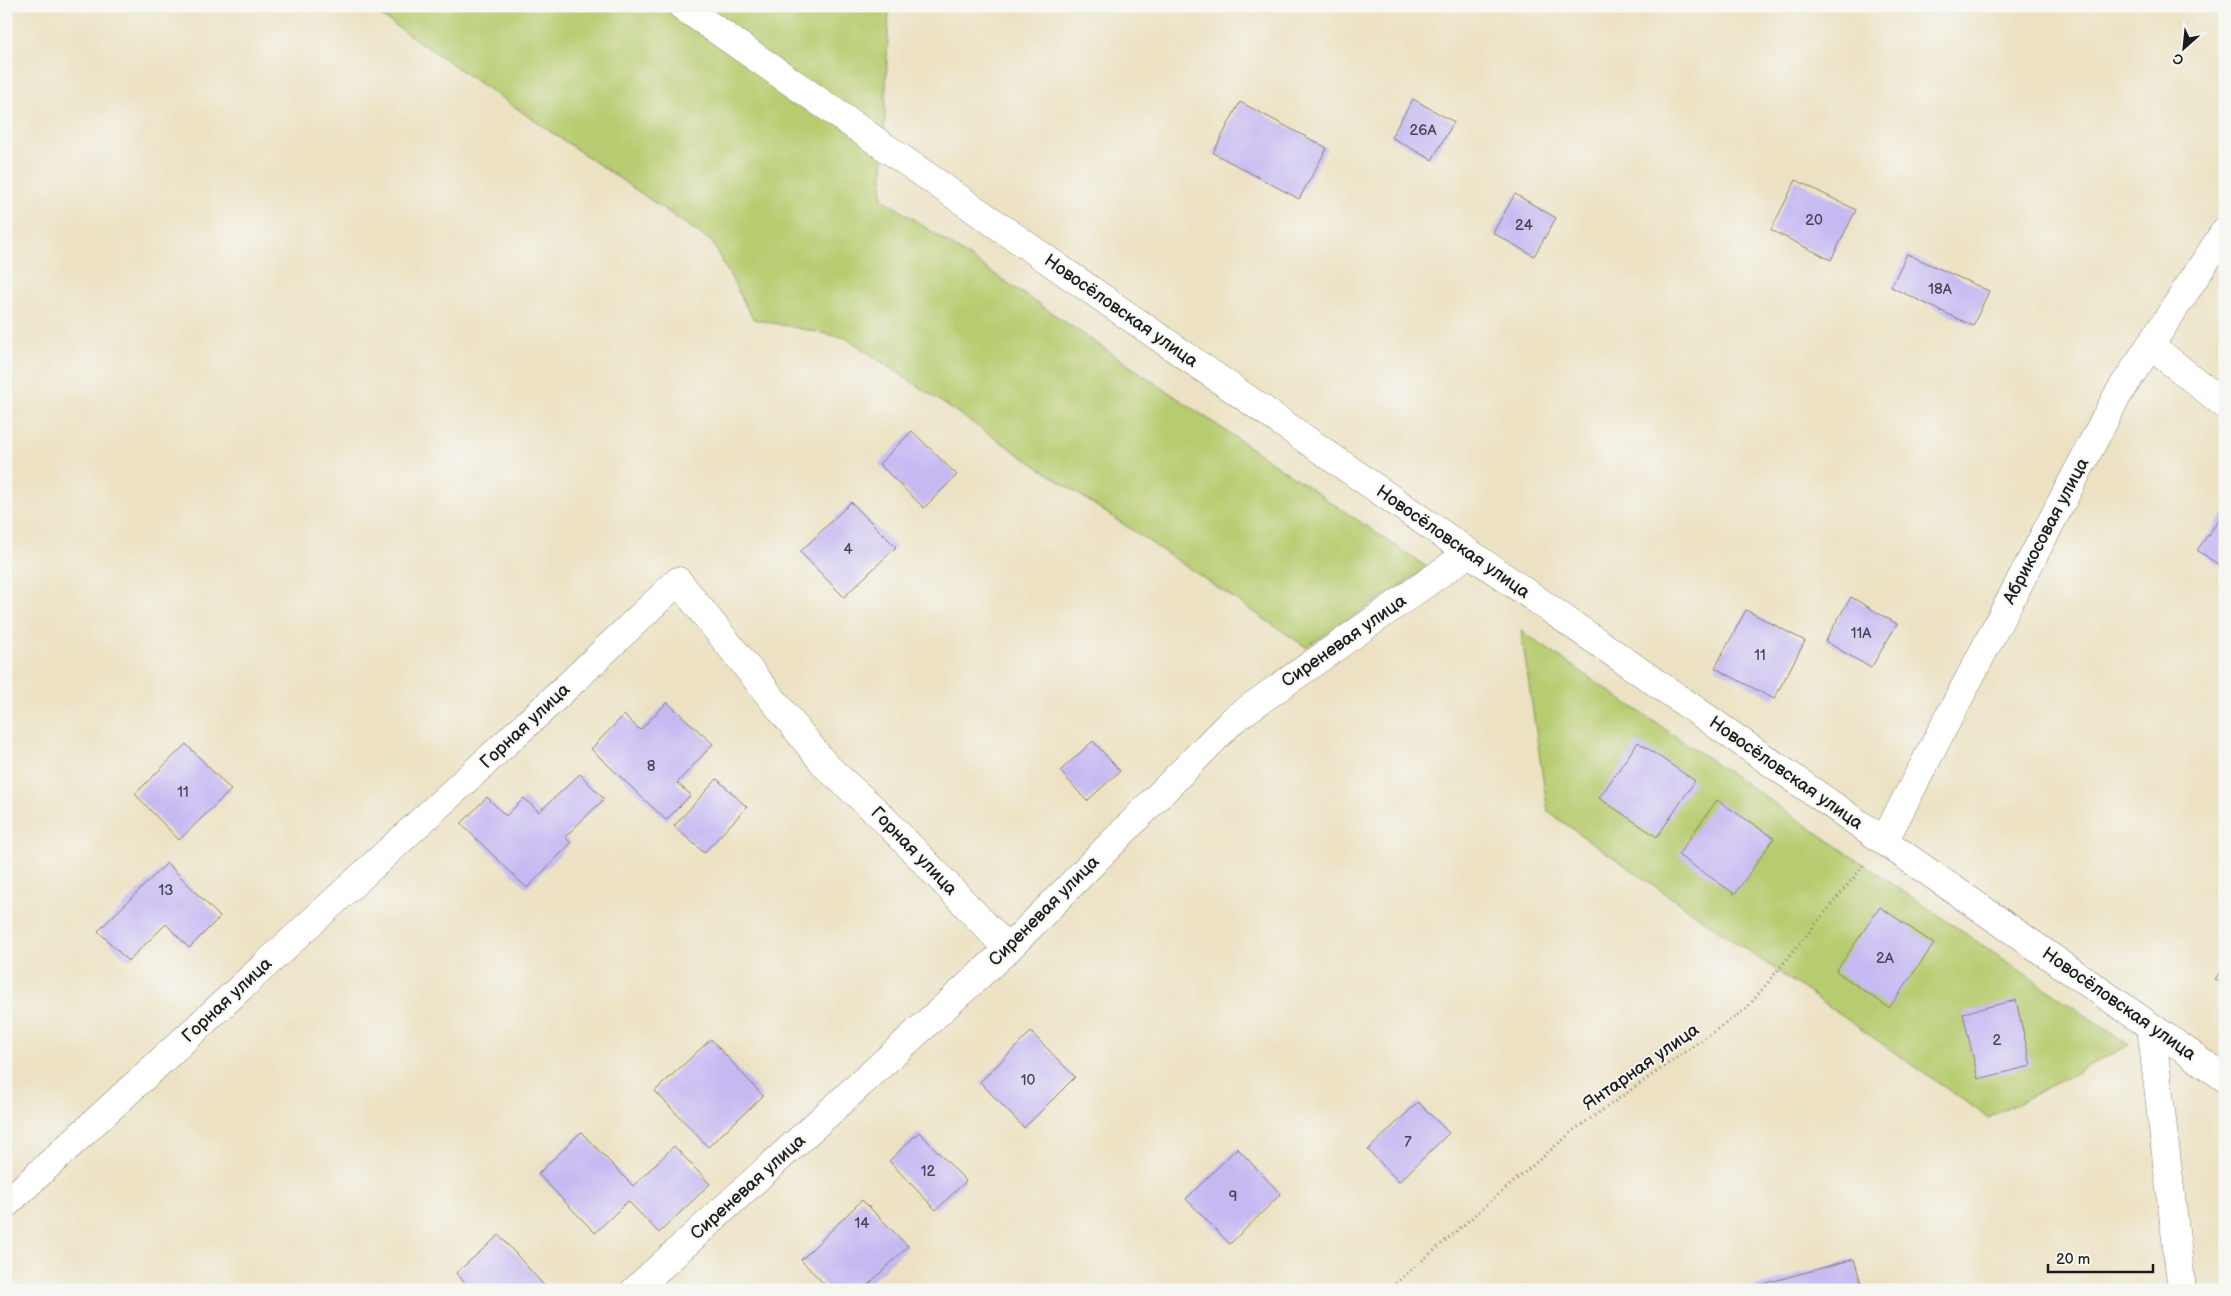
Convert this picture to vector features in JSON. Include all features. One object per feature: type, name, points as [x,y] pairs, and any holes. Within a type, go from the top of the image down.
[{"type":"street","name":"Новосёловская улица","points":[[682,6],[2225,1078]]},
{"type":"street","name":"Абрикосовая улица","points":[[1884,841],[2117,396],[2225,231]]},
{"type":"street","points":[[2150,345],[2225,405]]},
{"type":"street","name":"Сиреневая улица","points":[[634,1290],[1008,948],[1234,719],[1470,553]]},
{"type":"street","name":"Горная улица","points":[[6,1204],[550,703],[678,581],[826,766],[879,814],[1008,948]]},
{"type":"street","points":[[2151,1027],[2182,1290]]},
{"type":"path","name":"Янтарная улица","points":[[1388,1290],[1574,1130],[1746,1009],[1884,841]]},
{"type":"green space","points":[[367,6],[889,6],[882,198],[1428,568],[1306,647],[846,338],[753,319],[712,242]]},
{"type":"green space","points":[[1521,631],[2129,1045],[1989,1118],[1548,812]]},
{"type":"building","points":[[1413,99],[1454,122],[1432,160],[1391,137]]},
{"type":"building","points":[[1240,102],[1327,148],[1299,199],[1213,153]]},
{"type":"building","points":[[1796,180],[1856,210],[1831,260],[1771,230]]},
{"type":"building","points":[[1515,194],[1556,218],[1534,256],[1493,233]]},
{"type":"building","points":[[1907,254],[1989,291],[1973,326],[1891,287]]},
{"type":"building","points":[[912,431],[957,475],[924,508],[879,464]]},
{"type":"building","points":[[851,502],[896,547],[844,597],[800,552]]},
{"type":"building","points":[[2225,512],[2225,569],[2197,550]]},
{"type":"building","points":[[1851,597],[1897,624],[1871,668],[1825,641]]},
{"type":"building","points":[[1746,610],[1805,641],[1774,699],[1715,668]]},
{"type":"building","points":[[667,702],[713,744],[677,783],[691,795],[666,820],[591,749],[624,715],[640,730]]},
{"type":"building","points":[[1093,741],[1120,771],[1087,801],[1060,771]]},
{"type":"building","points":[[1638,742],[1695,781],[1657,837],[1599,798]]},
{"type":"building","points":[[186,744],[231,790],[179,840],[135,794]]},
{"type":"building","points":[[580,774],[604,799],[565,837],[571,843],[527,888],[461,824],[487,797],[506,816],[524,798],[539,812]]},
{"type":"building","points":[[717,779],[747,807],[704,853],[674,826]]},
{"type":"building","points":[[1717,800],[1774,838],[1735,894],[1678,855]]},
{"type":"building","points":[[167,863],[220,917],[189,948],[166,924],[128,961],[98,931]]},
{"type":"building","points":[[1880,907],[1934,944],[1889,1008],[1836,971]]},
{"type":"building","points":[[2225,966],[2225,986],[2215,979]]},
{"type":"building","points":[[2016,1000],[2031,1066],[1978,1079],[1963,1013]]},
{"type":"building","points":[[1031,1032],[1075,1077],[1024,1128],[980,1082]]},
{"type":"building","points":[[711,1039],[763,1096],[708,1147],[655,1091]]},
{"type":"building","points":[[1418,1102],[1449,1133],[1399,1182],[1368,1150]]},
{"type":"building","points":[[581,1132],[633,1186],[674,1146],[710,1184],[659,1233],[628,1201],[595,1233],[538,1174]]},
{"type":"building","points":[[919,1132],[966,1181],[936,1210],[889,1161]]},
{"type":"building","points":[[1237,1148],[1281,1194],[1230,1244],[1186,1199]]},
{"type":"building","points":[[862,1200],[908,1246],[863,1290],[830,1290],[801,1260]]},
{"type":"building","points":[[499,1235],[548,1290],[471,1290],[456,1273]]},
{"type":"building","points":[[1854,1259],[1863,1290],[1745,1290],[1745,1289]]}]
